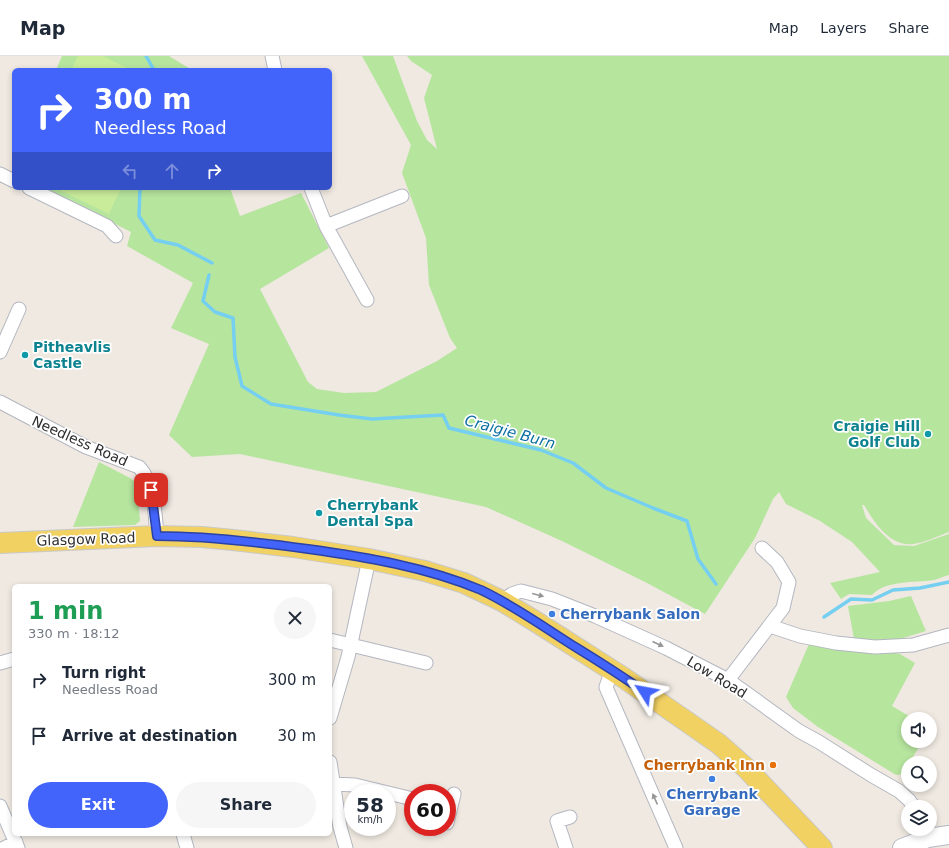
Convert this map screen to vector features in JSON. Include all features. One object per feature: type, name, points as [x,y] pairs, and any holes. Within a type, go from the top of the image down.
[{"type":"main road","name":"Glasgow Road","points":[[0,543],[157,536],[196,537],[234,540],[369,558],[450,578],[502,601],[612,670],[701,731],[730,753],[746,768],[822,848]]},
{"type":"main road","points":[[937,834],[949,835]]},
{"type":"main road","points":[[902,848],[921,836]]},
{"type":"street","points":[[272,56],[275,68]]},
{"type":"street","points":[[0,174],[12,180]]},
{"type":"street","points":[[33,190],[107,226],[116,236]]},
{"type":"street","points":[[312,190],[326,226],[367,300]]},
{"type":"street","points":[[326,226],[402,196]]},
{"type":"street","points":[[0,352],[19,309]]},
{"type":"street","name":"Needless Road","points":[[0,402],[86,447],[139,467],[144,473],[151,490],[157,536]]},
{"type":"street","points":[[728,680],[783,608],[789,582],[777,562],[762,548]]},
{"type":"street","points":[[332,711],[348,657],[369,558]]},
{"type":"street","name":"Low Road","points":[[502,601],[512,594],[521,591],[552,599],[595,616],[666,648],[728,680],[799,731],[899,791],[909,800]]},
{"type":"street","points":[[770,626],[800,636],[874,647],[913,645],[949,635]]},
{"type":"street","points":[[332,640],[426,663]]},
{"type":"street","points":[[0,663],[12,660]]},
{"type":"street","points":[[612,670],[606,687],[676,848]]},
{"type":"street","points":[[332,777],[340,827],[346,848]]},
{"type":"street","points":[[333,784],[356,785],[404,797]]},
{"type":"street","points":[[0,806],[12,834]]},
{"type":"street","points":[[566,848],[557,821],[570,817]]},
{"type":"street","points":[[184,836],[187,848]]},
{"type":"street","points":[[4,848],[17,845]]},
{"type":"green space","points":[[62,56],[169,56],[189,68],[57,68]]},
{"type":"green space","points":[[78,56],[103,56],[127,68],[72,68]]},
{"type":"green space","points":[[362,56],[393,56],[417,121],[427,140],[437,149],[424,98],[432,75],[411,61],[407,56],[949,56],[949,532],[926,541],[913,544],[897,542],[878,526],[864,505],[862,505],[866,518],[894,545],[914,546],[949,534],[949,575],[934,580],[892,584],[878,590],[872,595],[849,594],[841,599],[830,583],[880,572],[852,542],[820,521],[786,504],[779,492],[773,499],[755,538],[705,614],[647,583],[564,542],[486,507],[240,454],[192,457],[169,435],[209,344],[171,328],[193,283],[127,246],[131,232],[49,190],[231,190],[240,216],[301,193],[329,248],[260,289],[308,382],[317,389],[344,393],[376,392],[437,361],[457,348],[450,338],[429,285],[426,238],[402,173],[411,145]]},
{"type":"green space","points":[[59,190],[120,190],[109,214]]},
{"type":"green space","points":[[99,462],[130,478],[137,485],[140,521],[135,525],[73,527]]},
{"type":"green space","points":[[911,596],[926,631],[893,641],[854,639],[848,606],[889,601]]},
{"type":"green space","points":[[809,644],[887,651],[900,654],[915,663],[892,706],[902,712],[901,748],[919,748],[913,756],[901,756],[901,774],[896,775],[818,727],[793,708],[786,697]]},
{"type":"waterway","name":"Craigie Burn","points":[[146,56],[153,68]]},
{"type":"waterway","name":"Craigie Burn","points":[[140,190],[139,216],[155,240],[178,245],[212,263]]},
{"type":"waterway","name":"Craigie Burn","points":[[209,275],[203,301],[215,312],[233,318],[235,357],[242,386],[271,404],[372,419],[443,415],[449,428],[541,450],[573,463],[606,488],[687,521],[698,559],[716,584]]},
{"type":"waterway","points":[[824,617],[851,599],[872,600],[893,590],[920,588],[949,582]]},
{"type":"place","name":"Pitheavlis Castle","points":[[25,355]]},
{"type":"place","name":"Craigie Hill Golf Club","points":[[928,434]]},
{"type":"place","name":"Cherrybank Dental Spa","points":[[319,513]]},
{"type":"place","name":"Cherrybank Salon","points":[[552,614]]},
{"type":"place","name":"Cherrybank Inn","points":[[773,765]]},
{"type":"place","name":"Cherrybank Garage","points":[[712,779]]},
{"type":"route","points":[[151,490],[157,536],[234,540],[337,553],[369,558],[450,578],[482,591],[519,610],[645,692]]}]
